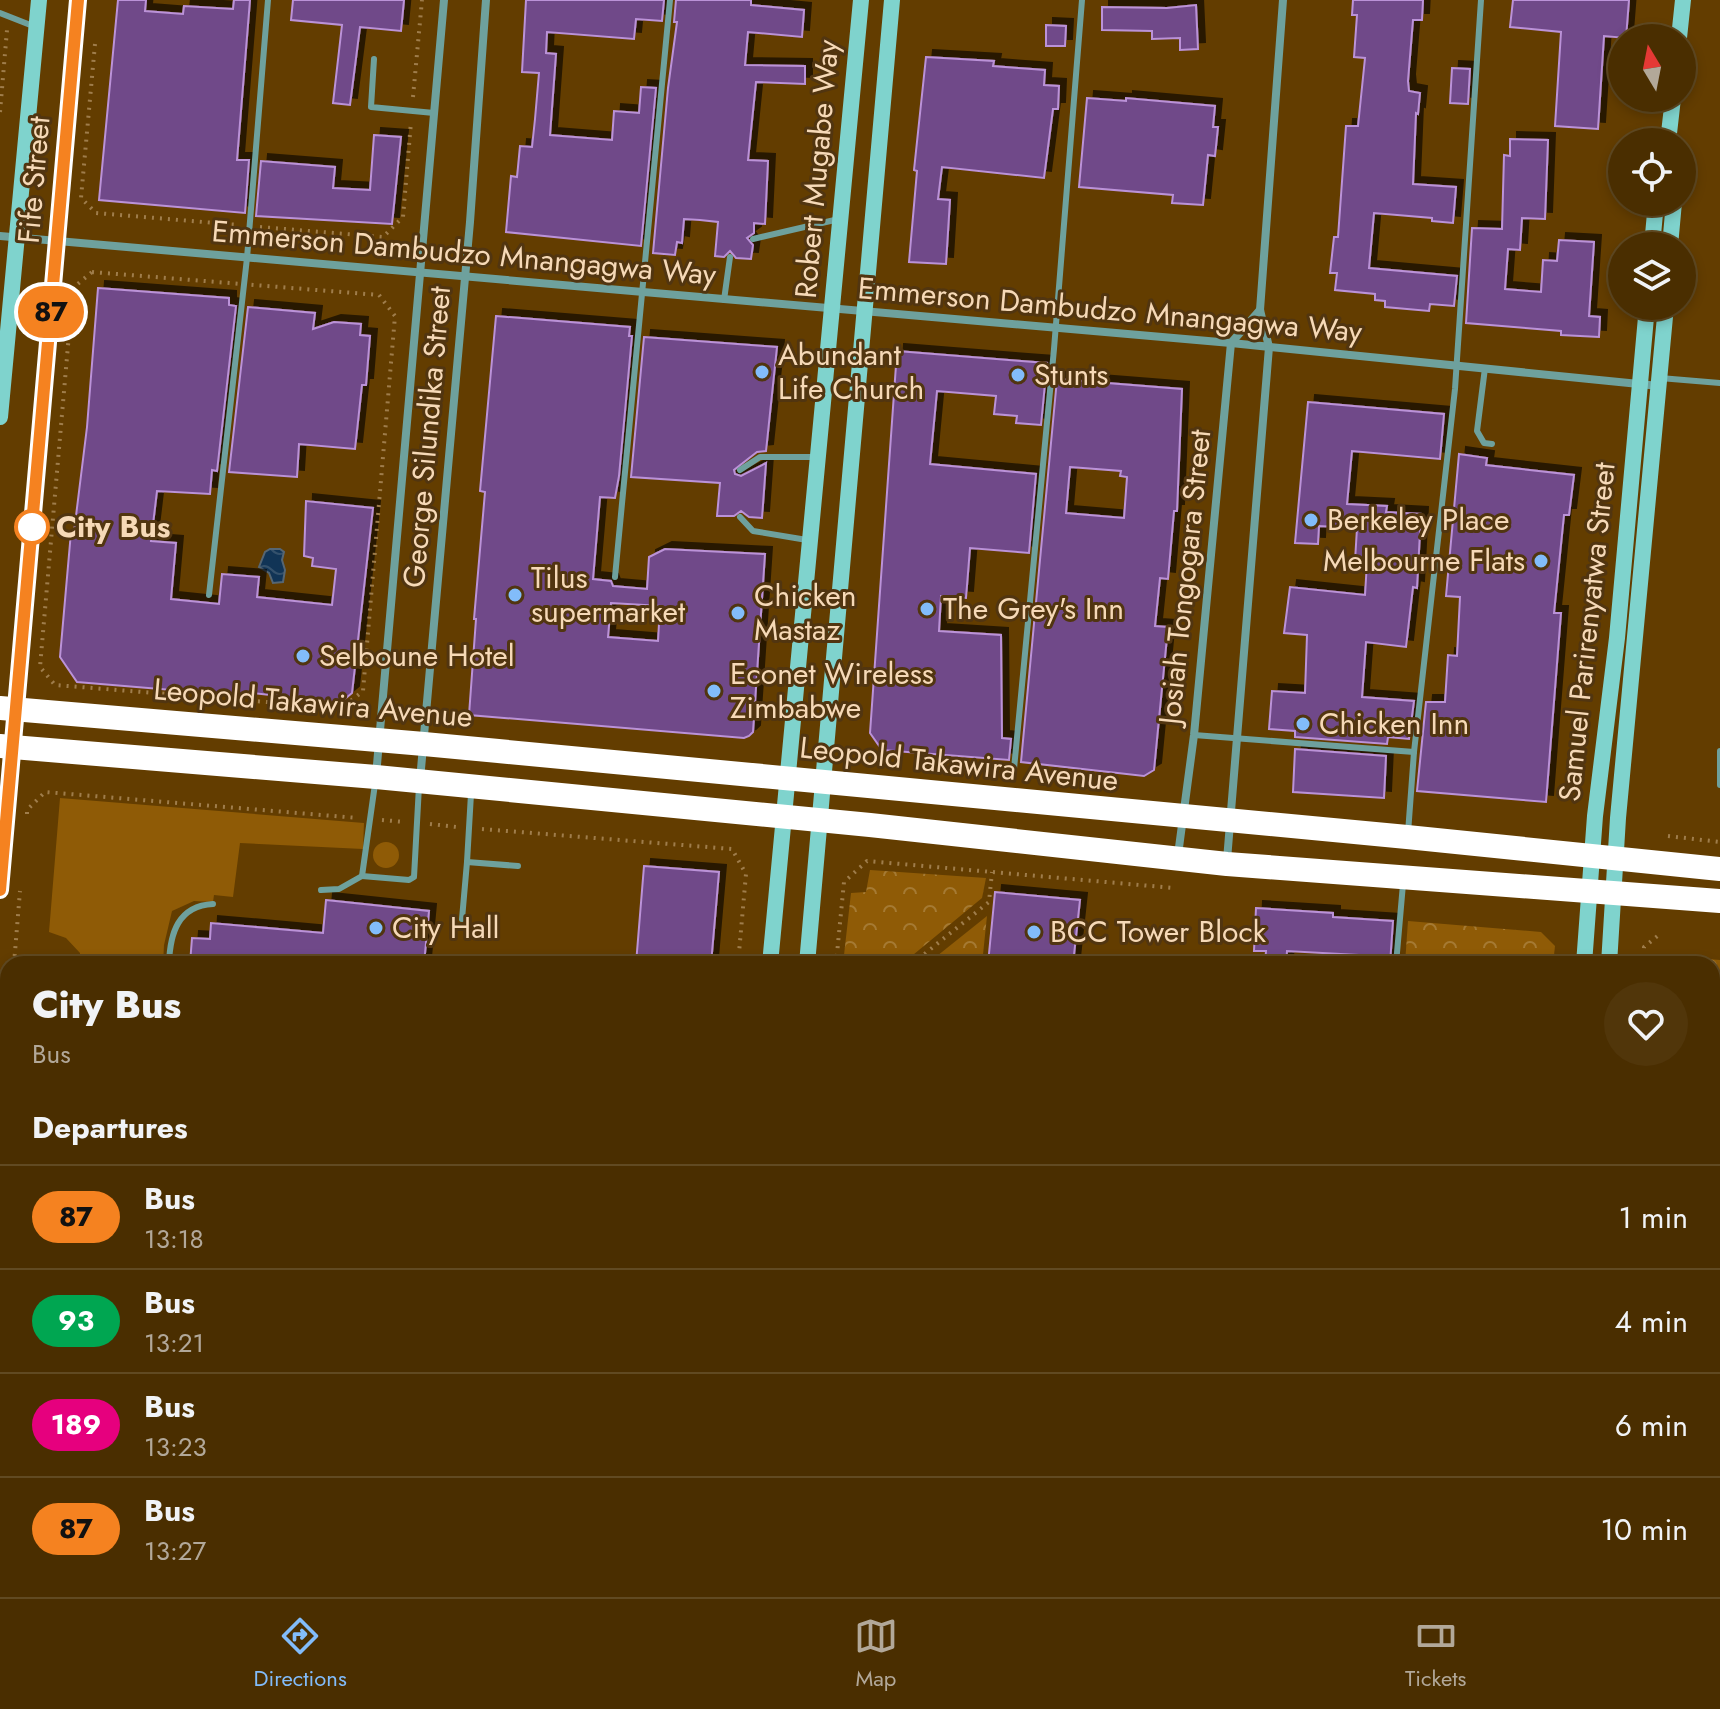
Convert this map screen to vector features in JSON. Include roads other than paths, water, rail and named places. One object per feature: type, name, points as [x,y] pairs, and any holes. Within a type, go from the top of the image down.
[{"type":"highway","name":"Leopold Takawira Avenue","points":[[8,709],[424,744],[1720,869]]},
{"type":"highway","points":[[6,747],[472,786],[1227,864],[1720,901]]},
{"type":"street","name":"Fife Street","points":[[0,417],[8,237],[39,0]]},
{"type":"street","name":"Fife Street","points":[[0,890],[8,709],[57,241],[78,0]]},
{"type":"street","name":"George Silundika Street","points":[[376,777],[444,0]]},
{"type":"street","name":"George Silundika Street","points":[[419,782],[465,277],[486,0]]},
{"type":"street","name":"Robert Mugabe Way","points":[[771,956],[861,0]]},
{"type":"street","name":"Robert Mugabe Way","points":[[808,956],[892,0]]},
{"type":"street","name":"Josiah Tongogara Street","points":[[1227,864],[1269,347],[1260,310],[1283,0]]},
{"type":"street","points":[[1680,24],[1683,0]]},
{"type":"street","name":"Emmerson Dambudzo Mnangagwa Way","points":[[8,237],[1231,343],[1641,383],[1659,382]]},
{"type":"street","points":[[1231,343],[1260,310]]},
{"type":"street","name":"Samuel Parirenyatwa Street","points":[[1609,956],[1613,894],[1603,858],[1617,638],[1646,320]]},
{"type":"street","name":"Samuel Parirenyatwa Street","points":[[1584,956],[1588,892],[1603,858],[1665,320]]},
{"type":"street","name":"Josiah Tongogara Street","points":[[1178,859],[1194,735],[1231,343]]},
{"type":"lane","points":[[209,595],[247,258],[268,0]]},
{"type":"lane","points":[[615,577],[670,0]]},
{"type":"lane","points":[[1014,769],[1082,0]]},
{"type":"lane","points":[[1407,837],[1457,365],[1481,0]]},
{"type":"lane","points":[[0,13],[37,27]]},
{"type":"lane","points":[[374,59],[371,107],[434,113]]},
{"type":"lane","points":[[753,239],[841,219]]},
{"type":"lane","points":[[724,300],[730,257]]},
{"type":"lane","points":[[1485,368],[1477,431],[1480,440],[1492,444]]},
{"type":"lane","points":[[1659,382],[1720,383]]},
{"type":"lane","points":[[740,470],[760,457],[818,457]]},
{"type":"lane","points":[[740,517],[753,531],[810,541]]},
{"type":"lane","points":[[1194,735],[1414,752]]},
{"type":"lane","points":[[1720,751],[1720,785]]},
{"type":"lane","points":[[362,876],[376,777]]},
{"type":"lane","points":[[321,890],[339,889],[362,876],[409,880],[414,877],[419,782]]},
{"type":"lane","points":[[462,919],[472,786]]},
{"type":"lane","points":[[467,862],[518,866]]},
{"type":"lane","points":[[1397,956],[1403,878]]},
{"type":"lane","points":[[169,956],[170,944],[180,920],[197,905],[213,904]]},
{"type":"water","points":[[270,549],[284,552],[283,582],[273,583],[269,573],[259,567],[265,552]]},
{"type":"place","name":"Abundant Life Church","points":[[762,372]]},
{"type":"place","name":"Stunts","points":[[1018,375]]},
{"type":"place","name":"Berkeley Place","points":[[1311,520]]},
{"type":"place","name":"City Bus","points":[[32,527]]},
{"type":"place","name":"Melbourne Flats","points":[[1541,561]]},
{"type":"place","name":"Tilus supermarket","points":[[515,595]]},
{"type":"place","name":"The Grey's Inn","points":[[927,609]]},
{"type":"place","name":"Chicken Mastaz","points":[[738,613]]},
{"type":"place","name":"Selboune Hotel","points":[[303,656]]},
{"type":"place","name":"Econet Wireless Zimbabwe","points":[[714,691]]},
{"type":"place","name":"Chicken Inn","points":[[1303,724]]},
{"type":"place","name":"City Hall","points":[[376,928]]},
{"type":"place","name":"BCC Tower Block","points":[[1034,932]]}]
